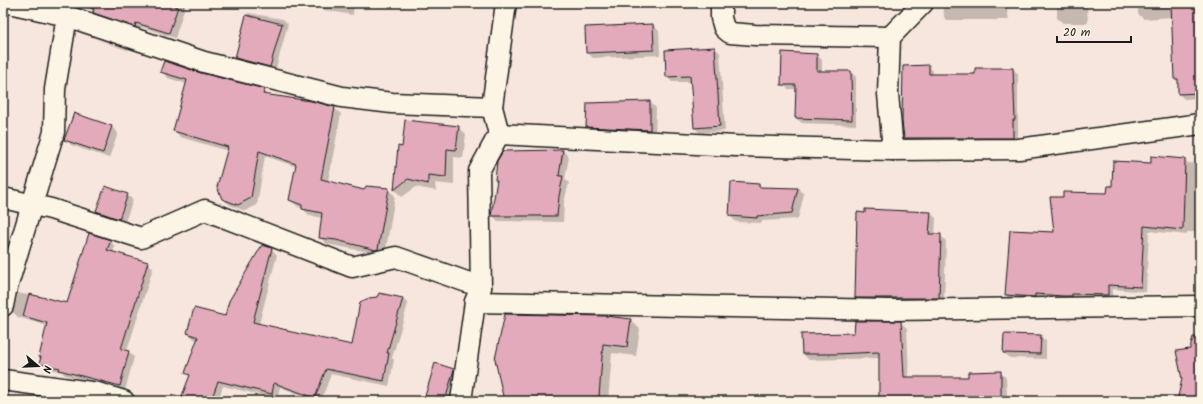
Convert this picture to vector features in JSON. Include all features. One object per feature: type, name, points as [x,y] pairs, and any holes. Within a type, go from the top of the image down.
[{"type":"street","points":[[9,3],[67,16],[204,62],[342,97],[392,102],[492,107]]},
{"type":"street","points":[[461,401],[478,294],[479,171],[499,134],[492,107],[506,3]]},
{"type":"street","points":[[721,3],[721,18],[724,28],[730,33],[755,35],[890,37]]},
{"type":"street","points":[[893,150],[888,94],[890,37],[923,3]]},
{"type":"street","points":[[3,306],[6,291],[54,132],[55,89],[67,16]]},
{"type":"street","points":[[499,134],[736,146],[893,150],[1019,149],[1200,124]]},
{"type":"street","points":[[3,198],[51,209],[141,238],[206,210],[352,267],[396,257],[478,294],[890,310],[1200,306]]},
{"type":"street","points":[[3,380],[98,393],[124,401]]},
{"type":"building","points":[[88,3],[167,3],[178,7],[169,33],[136,23],[135,27],[93,13],[94,9],[88,7]]},
{"type":"building","points":[[1171,3],[1200,3],[1200,93],[1178,94],[1178,79],[1174,79]]},
{"type":"building","points":[[246,15],[282,24],[270,67],[235,58]]},
{"type":"building","points":[[653,24],[654,50],[586,53],[585,27]]},
{"type":"building","points":[[715,47],[720,126],[694,128],[690,76],[666,77],[665,50]]},
{"type":"building","points":[[782,52],[817,54],[817,71],[851,71],[852,120],[795,118],[796,85],[781,85]]},
{"type":"building","points":[[164,61],[201,73],[265,89],[263,94],[311,101],[335,107],[321,179],[364,190],[366,186],[389,188],[378,249],[376,250],[336,240],[319,238],[322,213],[302,209],[302,205],[289,200],[296,164],[259,151],[251,198],[238,205],[222,199],[217,187],[228,147],[173,131],[187,80],[160,72]]},
{"type":"building","points":[[929,65],[929,74],[975,74],[975,68],[1013,68],[1015,120],[1013,120],[1013,138],[904,138],[902,121],[903,66]]},
{"type":"building","points":[[650,101],[650,130],[586,127],[587,103]]},
{"type":"building","points":[[74,113],[112,126],[103,153],[64,140]]},
{"type":"building","points":[[405,120],[459,126],[456,150],[447,149],[446,177],[428,175],[428,184],[408,179],[394,190],[398,146],[402,147]]},
{"type":"building","points":[[563,150],[559,176],[563,176],[557,216],[491,216],[497,180],[495,180],[497,161],[503,151]]},
{"type":"building","points":[[1151,156],[1185,159],[1183,228],[1182,230],[1144,226],[1141,287],[1108,285],[1108,295],[1072,294],[1072,296],[1063,296],[1035,294],[1035,297],[1005,295],[1010,230],[1054,232],[1050,197],[1063,197],[1063,192],[1107,193],[1108,186],[1112,186],[1113,161],[1151,163]]},
{"type":"building","points":[[731,182],[759,184],[759,187],[798,188],[792,213],[757,216],[757,218],[729,216]]},
{"type":"building","points":[[105,186],[128,194],[119,219],[96,211]]},
{"type":"building","points":[[865,209],[931,212],[929,234],[941,234],[939,298],[855,298],[857,212],[865,213]]},
{"type":"building","points":[[89,233],[111,240],[107,250],[148,262],[121,349],[129,351],[120,386],[59,370],[60,368],[39,364],[41,357],[39,357],[47,323],[23,316],[29,294],[67,303]]},
{"type":"building","points":[[262,245],[272,248],[253,322],[352,345],[360,302],[369,298],[377,297],[379,293],[403,298],[387,353],[389,353],[384,381],[326,369],[315,398],[274,383],[272,394],[218,381],[211,401],[180,401],[190,375],[185,373],[198,337],[187,333],[194,308],[225,316],[229,301]]},
{"type":"building","points":[[505,314],[606,316],[631,319],[627,347],[603,344],[599,397],[535,401],[504,401],[495,359]]},
{"type":"building","points":[[855,321],[901,321],[904,377],[968,377],[968,372],[1001,371],[1001,401],[879,401],[879,352],[802,354],[801,334],[854,333]]},
{"type":"building","points":[[1004,334],[1041,335],[1040,354],[1003,353]]},
{"type":"building","points":[[1193,337],[1200,337],[1200,401],[1177,401],[1182,379],[1176,351],[1190,349]]},
{"type":"building","points":[[435,363],[454,369],[445,401],[425,396]]}]
